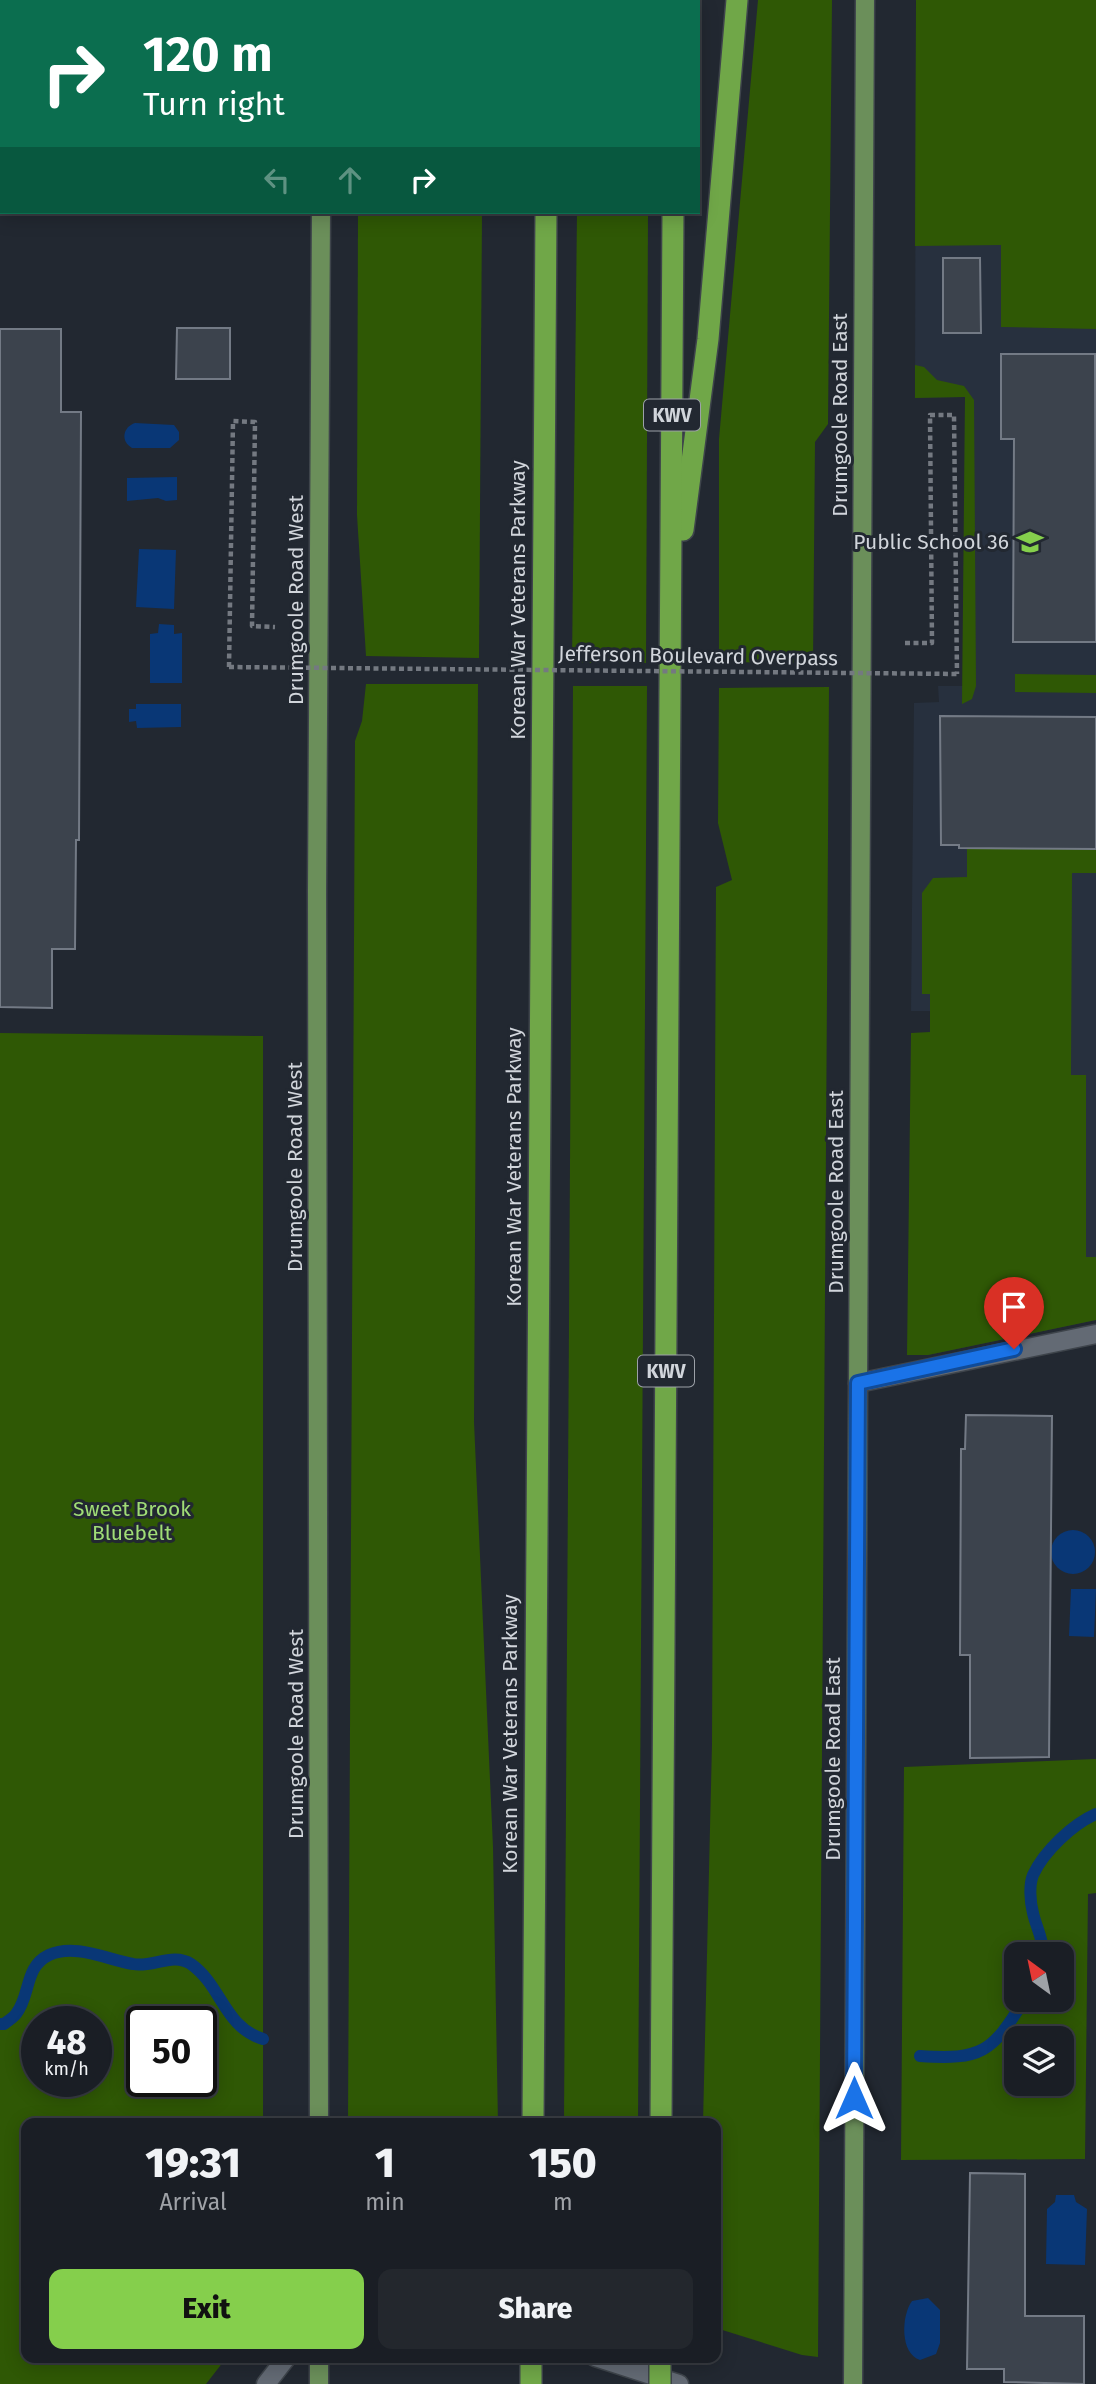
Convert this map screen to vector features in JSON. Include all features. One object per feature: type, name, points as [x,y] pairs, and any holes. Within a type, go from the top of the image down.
[{"type":"highway","points":[[671,619],[708,339],[737,0]]},
{"type":"highway","name":"Korean War Veterans Parkway","points":[[533,2118],[545,214]]},
{"type":"highway","name":"KWV","points":[[661,2118],[673,214]]},
{"type":"highway","points":[[531,2363],[531,2384]]},
{"type":"highway","points":[[660,2363],[660,2384]]},
{"type":"main road","name":"Drumgoole Road East","points":[[853,2384],[865,0]]},
{"type":"main road","name":"Drumgoole Road West","points":[[319,2118],[317,877],[321,214]]},
{"type":"main road","points":[[319,2363],[319,2384]]},
{"type":"street","points":[[858,1383],[1096,1334]]},
{"type":"street","points":[[266,2384],[282,2363]]},
{"type":"street","points":[[614,2363],[679,2384]]},
{"type":"path","name":"Jefferson Boulevard Overpass","points":[[275,627],[252,626],[255,422],[233,421],[229,667],[957,674],[954,415],[930,415],[932,643],[905,643]]},
{"type":"shaded area","name":"Public School 36","points":[[916,0],[1096,0],[1096,1320],[928,1355],[930,1011],[911,1011],[914,703],[939,702],[938,686],[963,686],[965,397],[915,398]]},
{"type":"green space","points":[[758,0],[832,0],[828,424],[815,442],[813,663],[719,662],[719,439]]},
{"type":"green space","points":[[916,0],[1096,0],[1096,329],[1001,327],[1001,245],[915,246]]},
{"type":"green space","points":[[358,214],[482,214],[479,658],[366,656],[357,515]]},
{"type":"green space","points":[[577,214],[648,214],[646,663],[572,663]]},
{"type":"green space","points":[[915,365],[924,367],[937,380],[964,386],[974,400],[976,686],[972,699],[962,704],[965,397],[915,398]]},
{"type":"green space","points":[[1015,674],[1096,675],[1096,693],[1015,692]]},
{"type":"green space","points":[[366,684],[478,684],[474,1422],[493,1847],[498,2118],[348,2118],[355,741],[362,721]]},
{"type":"green space","points":[[573,686],[647,686],[638,2118],[564,2118]]},
{"type":"green space","points":[[829,687],[818,2357],[802,2355],[721,2330],[721,2118],[703,2118],[712,1744],[716,887],[732,880],[718,823],[719,688]]},
{"type":"green space","points":[[967,848],[1096,849],[1096,873],[1072,873],[1071,1075],[1086,1075],[1086,1257],[1096,1257],[1096,1320],[928,1355],[907,1355],[911,1033],[930,1032],[930,994],[922,994],[922,893],[933,878],[967,877]]},
{"type":"green space","name":"Sweet Brook Bluebelt","points":[[0,1033],[263,1036],[263,2118],[21,2118],[21,2363],[222,2363],[206,2384],[0,2384]]},
{"type":"green space","points":[[1096,1759],[1096,1893],[1088,1894],[1085,2159],[901,2160],[904,1767]]},
{"type":"water","points":[[135,423],[174,425],[179,432],[179,440],[170,448],[132,448],[126,442],[125,434]]},
{"type":"water","points":[[177,477],[177,500],[166,501],[158,498],[127,501],[127,478]]},
{"type":"water","points":[[139,549],[176,550],[174,609],[136,607]]},
{"type":"water","points":[[159,624],[174,625],[174,634],[182,633],[182,683],[150,683],[150,634],[158,633]]},
{"type":"water","points":[[136,704],[181,704],[181,727],[137,728],[136,721],[129,722],[129,709],[136,709]]},
{"type":"water","points":[[1073,1530],[1089,1536],[1095,1552],[1089,1568],[1073,1574],[1057,1568],[1051,1552],[1057,1536]]},
{"type":"water","points":[[1071,1589],[1096,1589],[1094,1637],[1069,1636]]},
{"type":"water","points":[[1056,2195],[1074,2195],[1076,2202],[1087,2209],[1085,2265],[1046,2264],[1047,2209],[1055,2202]]},
{"type":"water","points":[[928,2298],[940,2310],[940,2343],[936,2354],[920,2360],[909,2350],[904,2325],[912,2301]]},
{"type":"building","points":[[943,258],[980,258],[981,333],[943,333]]},
{"type":"building","points":[[177,328],[230,328],[230,379],[176,379]]},
{"type":"building","points":[[0,329],[61,329],[61,412],[81,412],[79,840],[76,840],[75,949],[52,949],[52,1008],[0,1007]]},
{"type":"building","points":[[1001,354],[1095,354],[1096,642],[1013,642],[1014,439],[1001,439]]},
{"type":"building","points":[[940,716],[1096,717],[1096,849],[959,848],[959,845],[941,845]]},
{"type":"building","points":[[966,1415],[1052,1416],[1049,1757],[970,1758],[970,1655],[960,1655],[961,1449],[965,1449]]},
{"type":"building","points":[[970,2173],[1025,2174],[1025,2316],[1084,2316],[1084,2384],[1004,2382],[1004,2369],[967,2369]]},
{"type":"waterway","points":[[1041,1942],[1031,1903],[1033,1875],[1060,1839],[1096,1814]]},
{"type":"waterway","points":[[0,2024],[12,2018],[21,2007],[32,1974],[41,1960],[49,1955],[70,1951],[140,1965],[170,1960],[191,1964],[210,1983],[231,2016],[250,2033],[263,2039]]},
{"type":"waterway","points":[[920,2056],[957,2056],[983,2049],[1003,2032],[1017,2012]]},
{"type":"place","name":"Public School 36","points":[[1030,542]]},
{"type":"route","points":[[854,2098],[858,1383],[1014,1349]]}]
